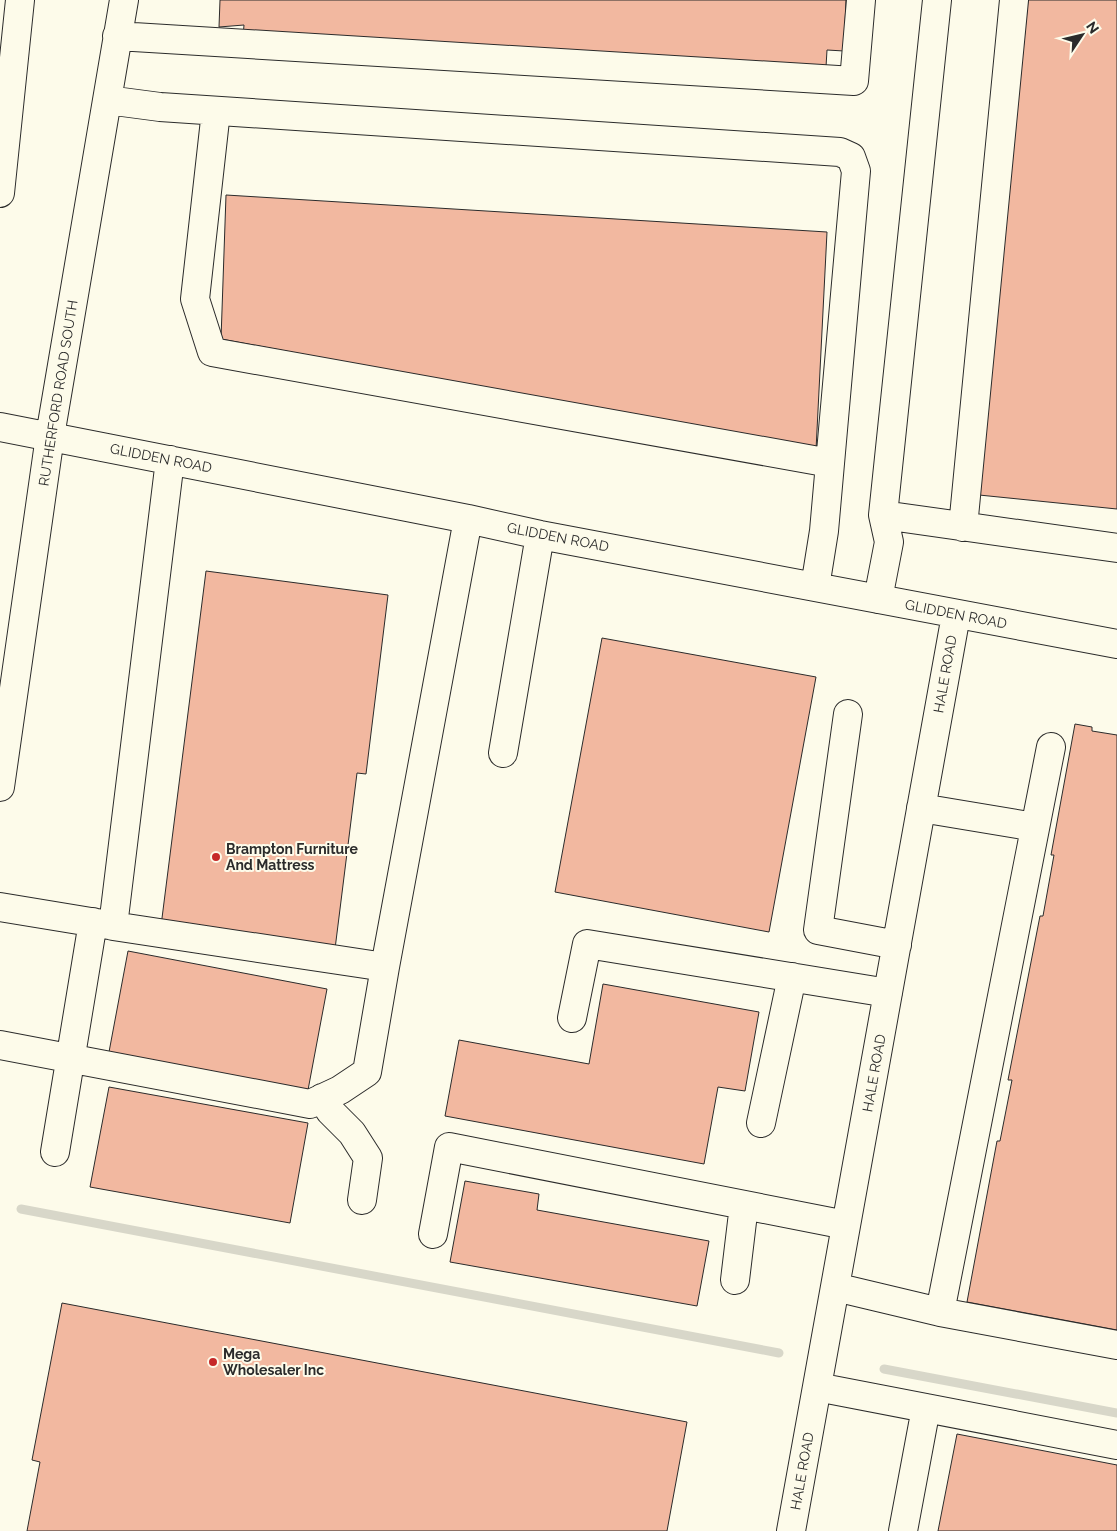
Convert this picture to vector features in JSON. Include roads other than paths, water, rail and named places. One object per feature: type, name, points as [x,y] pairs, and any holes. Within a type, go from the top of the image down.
[{"type":"street","points":[[0,193],[20,0]]},
{"type":"street","name":"RUTHERFORD ROAD SOUTH","points":[[0,787],[50,436],[124,0]]},
{"type":"street","points":[[117,36],[854,80],[861,0]]},
{"type":"street","points":[[878,599],[889,542],[883,515],[937,0]]},
{"type":"street","points":[[963,527],[1014,0]]},
{"type":"street","points":[[107,100],[160,107],[216,111],[840,152],[851,157],[856,171],[824,530],[815,587]]},
{"type":"street","points":[[216,111],[195,300],[212,352],[830,464]]},
{"type":"street","name":"GLIDDEN ROAD","points":[[0,428],[50,436],[468,518],[540,535],[1117,644]]},
{"type":"street","points":[[55,1152],[70,1058],[103,924],[170,460]]},
{"type":"street","points":[[883,515],[1117,548]]},
{"type":"street","points":[[0,1046],[310,1104],[340,1090],[367,1072],[468,518]]},
{"type":"street","points":[[503,754],[540,535]]},
{"type":"street","name":"HALE ROAD","points":[[791,1531],[956,615]]},
{"type":"street","points":[[848,714],[818,930],[897,944]]},
{"type":"street","points":[[940,1312],[1050,747]]},
{"type":"street","points":[[921,808],[1035,827]]},
{"type":"street","points":[[0,907],[385,967]]},
{"type":"street","points":[[572,1018],[587,944],[888,993]]},
{"type":"street","points":[[762,1123],[792,977]]},
{"type":"street","points":[[322,1098],[330,1111],[352,1133],[368,1158],[362,1200]]},
{"type":"street","points":[[433,1234],[449,1147],[846,1225]]},
{"type":"street","points":[[735,1280],[744,1205]]},
{"type":"street","points":[[835,1287],[940,1312],[1117,1344]]},
{"type":"street","points":[[817,1387],[1117,1445]]},
{"type":"street","points":[[903,1531],[926,1408]]},
{"type":"waterway","points":[[21,1209],[779,1353]]},
{"type":"waterway","points":[[884,1369],[1117,1413]]},
{"type":"place","name":"Brampton Furniture And Mattress","points":[[216,857]]},
{"type":"place","name":"Mega Wholesaler Inc","points":[[213,1362]]}]
